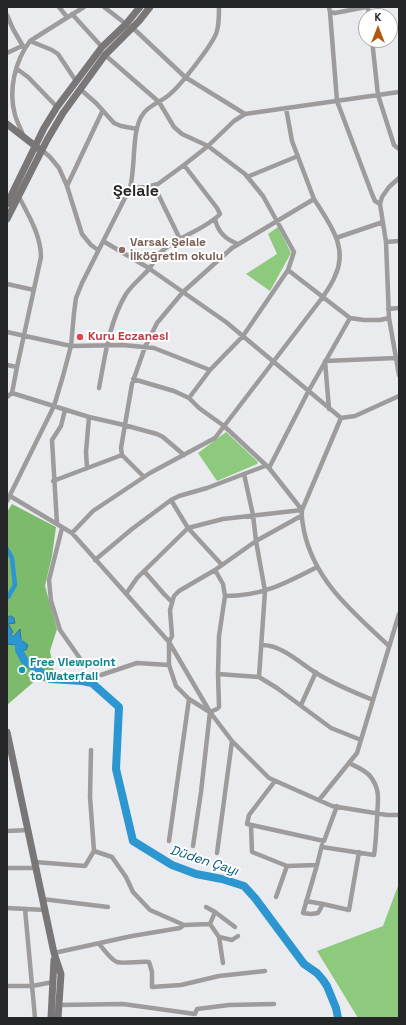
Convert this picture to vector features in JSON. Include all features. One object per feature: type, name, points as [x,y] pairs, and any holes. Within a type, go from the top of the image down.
[{"type":"street","points":[[59,7],[67,17]]},
{"type":"street","points":[[7,53],[23,47],[84,7]]},
{"type":"street","points":[[104,7],[130,26],[185,77],[245,114]]},
{"type":"street","points":[[7,219],[19,198],[38,148],[57,107],[102,47],[130,26],[140,7]]},
{"type":"street","points":[[7,204],[38,148],[80,88],[105,55],[130,26],[150,7]]},
{"type":"street","points":[[7,501],[54,406],[71,346],[76,298],[98,250],[130,188],[133,176],[137,129],[143,113],[176,89],[214,38],[218,25],[219,7]]},
{"type":"street","points":[[329,10],[335,13],[367,7]]},
{"type":"street","points":[[329,10],[337,101],[372,194],[375,201],[380,204]]},
{"type":"street","points":[[72,14],[102,47]]},
{"type":"street","points":[[7,15],[23,47],[13,91],[15,114],[24,139]]},
{"type":"street","points":[[30,41],[58,54],[76,81]]},
{"type":"street","points":[[373,48],[378,95],[394,146],[399,149]]},
{"type":"street","points":[[105,55],[159,102],[174,127],[182,134],[208,146],[247,177],[263,196],[294,252],[288,270],[243,336],[210,370],[188,398]]},
{"type":"street","points":[[17,69],[28,77],[57,107]]},
{"type":"street","points":[[80,88],[114,123],[137,129]]},
{"type":"street","points":[[130,188],[154,186],[184,165],[208,146],[234,121],[245,114],[399,92]]},
{"type":"street","points":[[72,533],[93,511],[144,477],[215,438],[323,297],[336,275],[341,254],[333,229],[314,199],[292,141],[286,108]]},
{"type":"street","points":[[67,186],[102,112]]},
{"type":"street","points":[[7,124],[24,139],[50,157],[59,168],[67,186],[82,234],[91,245],[98,250]]},
{"type":"street","points":[[247,177],[298,156]]},
{"type":"street","points":[[99,388],[107,346],[119,308],[127,293],[161,252],[180,238],[215,219],[220,214],[184,165]]},
{"type":"street","points":[[399,178],[382,197],[380,204],[386,242],[388,309],[399,375]]},
{"type":"street","points":[[154,186],[180,238]]},
{"type":"street","points":[[7,397],[12,393],[41,257],[41,248],[31,218],[19,198]]},
{"type":"street","points":[[144,477],[122,455],[121,448],[124,425],[134,379],[145,347],[157,323],[183,292],[232,248],[314,199]]},
{"type":"street","points":[[215,219],[219,230],[224,237],[238,244]]},
{"type":"street","points":[[336,238],[383,222]]},
{"type":"street","points":[[103,241],[149,268],[226,322],[341,418],[355,416],[399,396]]},
{"type":"street","points":[[386,242],[399,242]]},
{"type":"street","points":[[288,270],[350,318],[364,320],[380,320],[389,318]]},
{"type":"street","points":[[7,284],[34,290]]},
{"type":"street","points":[[388,309],[399,308]]},
{"type":"street","points":[[95,560],[132,529],[171,500],[267,467],[350,318]]},
{"type":"street","points":[[7,332],[71,346],[123,345],[156,349],[210,370]]},
{"type":"street","points":[[325,361],[396,358]]},
{"type":"street","points":[[325,361],[329,409]]},
{"type":"street","points":[[7,366],[17,367]]},
{"type":"street","points":[[134,379],[174,391],[188,398],[224,426],[267,467],[302,510]]},
{"type":"street","points":[[12,393],[89,417],[157,434],[163,437],[184,455]]},
{"type":"street","points":[[57,524],[53,481],[52,440],[61,426],[65,410]]},
{"type":"street","points":[[87,468],[86,452],[89,417]]},
{"type":"street","points":[[341,418],[302,510],[301,516],[308,548],[317,567],[338,597],[388,646]]},
{"type":"street","points":[[53,481],[122,455]]},
{"type":"street","points":[[244,474],[253,515],[265,592],[260,677]]},
{"type":"street","points":[[10,496],[72,533],[169,642],[210,712],[232,741],[269,778],[319,800],[337,806],[399,815]]},
{"type":"street","points":[[171,500],[188,528],[222,564]]},
{"type":"street","points":[[126,594],[137,578],[188,528],[223,519],[302,510]]},
{"type":"street","points":[[210,712],[189,699],[176,686],[169,665],[169,642],[172,636],[170,610],[174,596],[179,591],[215,570],[256,541],[301,516]]},
{"type":"street","points":[[62,528],[49,580],[51,601],[60,630],[86,667]]},
{"type":"street","points":[[225,596],[240,596],[265,592],[317,567]]},
{"type":"street","points":[[210,712],[219,707],[219,636],[225,596],[223,584],[215,570]]},
{"type":"street","points":[[144,571],[172,602]]},
{"type":"street","points":[[319,800],[357,753],[388,646],[399,614]]},
{"type":"street","points":[[262,644],[276,647],[352,692],[373,700]]},
{"type":"street","points":[[101,675],[137,663],[169,665]]},
{"type":"street","points":[[301,705],[316,672]]},
{"type":"street","points":[[218,674],[260,677],[278,688],[331,728],[360,740]]},
{"type":"street","points":[[169,841],[189,699]]},
{"type":"street","points":[[193,846],[210,712]]},
{"type":"street","points":[[7,732],[29,830],[54,954],[61,974],[58,1018]]},
{"type":"street","points":[[218,853],[232,741]]},
{"type":"street","points":[[7,868],[35,865],[85,866],[94,851],[90,797],[92,750]]},
{"type":"street","points":[[322,847],[374,854],[379,805],[377,788],[369,775],[349,762]]},
{"type":"street","points":[[275,780],[249,815],[246,824],[324,841]]},
{"type":"street","points":[[323,904],[318,913],[303,913],[322,847],[337,806]]},
{"type":"street","points":[[251,824],[252,852],[287,866],[317,865]]},
{"type":"street","points":[[7,831],[29,830]]},
{"type":"street","points":[[94,851],[112,857],[126,877],[134,892],[150,910],[184,925],[210,924]]},
{"type":"street","points":[[306,901],[349,910],[359,852]]},
{"type":"street","points":[[276,897],[287,866]]},
{"type":"street","points":[[42,899],[108,907]]},
{"type":"street","points":[[206,907],[235,926]]},
{"type":"street","points":[[7,908],[45,910]]},
{"type":"street","points":[[25,909],[35,1018]]},
{"type":"street","points":[[210,924],[215,912]]},
{"type":"street","points":[[210,924],[219,937],[224,963]]},
{"type":"street","points":[[54,954],[132,936],[180,928],[184,925]]},
{"type":"street","points":[[219,937],[232,940],[238,936]]},
{"type":"street","points":[[99,944],[118,962],[149,962],[152,972],[152,987],[181,985],[219,976],[265,970]]},
{"type":"street","points":[[51,1018],[54,954]]},
{"type":"street","points":[[7,986],[32,986],[53,982]]},
{"type":"street","points":[[59,1005],[123,1004],[196,1016],[197,1009],[229,1005],[274,1004]]},
{"type":"green space","points":[[278,227],[291,253],[270,291],[246,274],[277,254],[268,234]]},
{"type":"green space","points":[[226,432],[258,462],[257,464],[217,481],[198,453]]},
{"type":"green space","points":[[12,504],[56,527],[52,556],[45,586],[57,629],[50,651],[56,683],[36,680],[7,705],[7,512]]},
{"type":"green space","points":[[399,883],[399,1018],[358,1018],[317,951],[383,926]]},
{"type":"water","points":[[11,616],[14,618],[15,623],[8,624],[13,632],[11,634],[13,637],[20,629],[21,640],[28,645],[26,650],[19,650],[16,645],[7,644],[7,618]]},
{"type":"waterway","points":[[7,549],[12,558],[15,585],[8,597]]},
{"type":"waterway","name":"Düden Çayı","points":[[7,637],[8,639],[19,642],[19,650],[24,660],[50,679],[92,683],[119,707],[116,769],[133,841],[172,865],[196,874],[222,879],[244,886],[255,898],[304,964],[317,973],[323,980],[336,1008],[338,1018]]},
{"type":"place","name":"Varsak Şelale İlköğretim okulu","points":[[122,250]]},
{"type":"place","name":"Kuru Eczanesi","points":[[80,337]]},
{"type":"place","name":"Free Viewpoint to Waterfall","points":[[22,670]]},
{"type":"district","name":"Şelale","points":[[136,192]]}]
